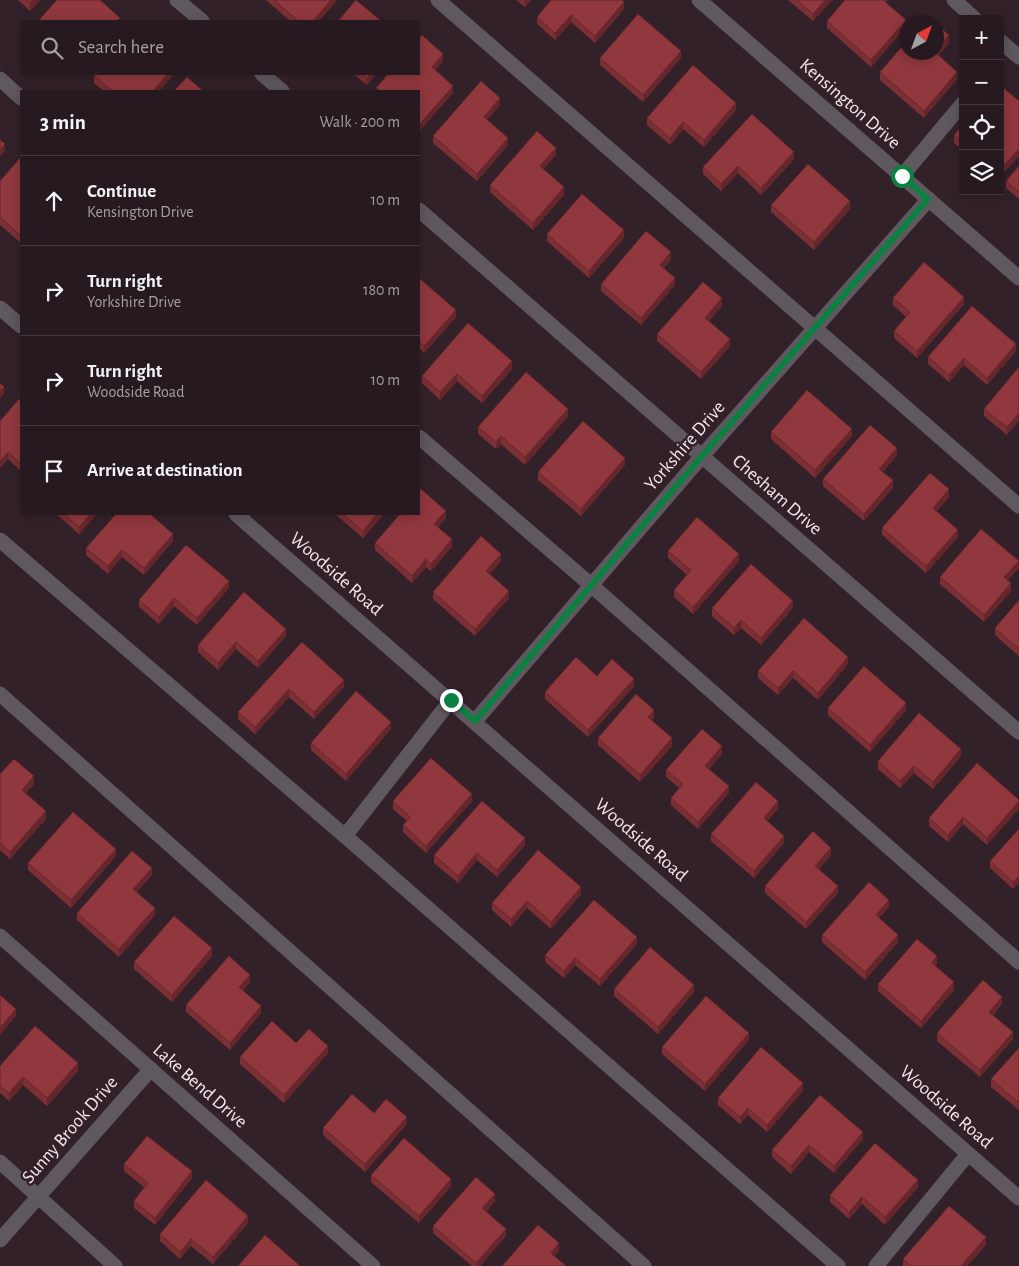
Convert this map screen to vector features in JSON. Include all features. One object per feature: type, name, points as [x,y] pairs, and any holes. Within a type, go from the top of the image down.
[{"type":"street","points":[[177,0],[201,20]]},
{"type":"street","points":[[438,0],[1019,506]]},
{"type":"street","name":"Kensington Drive","points":[[699,0],[1019,278]]},
{"type":"street","points":[[954,0],[971,15]]},
{"type":"street","points":[[263,75],[281,90]]},
{"type":"street","points":[[0,80],[20,97]]},
{"type":"street","points":[[902,176],[961,105]]},
{"type":"street","name":"Yorkshire Drive","points":[[475,721],[702,456],[928,199]]},
{"type":"street","name":"Chesham Drive","points":[[420,211],[1019,732]]},
{"type":"street","points":[[0,308],[20,325]]},
{"type":"street","points":[[420,439],[591,585],[1019,962]]},
{"type":"street","name":"Woodside Road","points":[[237,515],[1019,1198]]},
{"type":"street","points":[[0,540],[345,836],[838,1266]]},
{"type":"street","points":[[0,694],[644,1266]]},
{"type":"street","points":[[345,836],[451,700]]},
{"type":"street","name":"Lake Bend Drive","points":[[0,936],[373,1266]]},
{"type":"street","name":"Sunny Brook Drive","points":[[0,1240],[151,1069]]},
{"type":"street","points":[[876,1266],[968,1154]]},
{"type":"street","points":[[0,1162],[115,1266]]},
{"type":"building","points":[[57,0],[100,0],[120,18],[118,20],[39,20]]},
{"type":"building","points":[[274,0],[331,0],[314,20],[297,20]]},
{"type":"building","points":[[356,0],[380,20],[339,20]]},
{"type":"building","points":[[551,0],[622,0],[624,2],[595,36],[571,15],[555,33],[537,17]]},
{"type":"building","points":[[797,0],[825,0],[813,14]]},
{"type":"building","points":[[845,0],[883,0],[900,15],[899,28],[871,60],[827,21]]},
{"type":"building","points":[[638,14],[681,51],[643,95],[600,58]]},
{"type":"building","points":[[944,31],[949,35],[944,41]]},
{"type":"building","points":[[422,35],[443,54],[432,67],[453,86],[420,124],[420,90],[379,90],[376,88],[387,75],[420,75],[420,38]]},
{"type":"building","points":[[899,50],[899,60],[944,60],[957,72],[924,111],[880,72]]},
{"type":"building","points":[[693,65],[736,103],[704,140],[683,122],[670,138],[647,118]]},
{"type":"building","points":[[94,75],[167,75],[154,90],[111,90]]},
{"type":"building","points":[[187,77],[202,90],[175,90]]},
{"type":"building","points":[[481,81],[500,98],[484,117],[508,138],[477,174],[433,136]]},
{"type":"building","points":[[1004,88],[1019,101],[1019,149],[1004,166]]},
{"type":"building","points":[[752,114],[794,152],[761,188],[738,166],[721,184],[703,167]]},
{"type":"building","points":[[959,129],[959,139],[954,135]]},
{"type":"building","points":[[537,131],[556,148],[540,166],[564,187],[533,223],[490,185]]},
{"type":"building","points":[[0,140],[5,144],[0,150]]},
{"type":"building","points":[[20,158],[20,235],[0,217],[0,181]]},
{"type":"building","points":[[808,164],[850,201],[814,242],[771,205]]},
{"type":"building","points":[[1019,166],[1019,192],[1006,181]]},
{"type":"building","points":[[582,194],[624,230],[589,271],[547,234]]},
{"type":"building","points":[[646,231],[671,252],[660,265],[675,278],[641,318],[601,284]]},
{"type":"building","points":[[924,262],[964,297],[917,351],[894,331],[910,312],[893,298]]},
{"type":"building","points":[[420,279],[456,310],[424,346],[420,342]]},
{"type":"building","points":[[703,282],[722,298],[705,318],[730,339],[701,372],[657,334]]},
{"type":"building","points":[[972,306],[1016,344],[987,378],[964,358],[949,375],[928,357]]},
{"type":"building","points":[[468,323],[512,361],[482,396],[457,374],[440,392],[422,376]]},
{"type":"building","points":[[1019,367],[1019,413],[1007,427],[984,409]]},
{"type":"building","points":[[526,372],[568,409],[525,457],[501,436],[496,442],[478,427]]},
{"type":"building","points":[[0,383],[4,387],[0,391]]},
{"type":"building","points":[[807,390],[852,429],[815,470],[771,432]]},
{"type":"building","points":[[20,400],[20,463],[8,452],[0,461],[0,421]]},
{"type":"building","points":[[583,421],[625,458],[581,509],[538,472]]},
{"type":"building","points":[[870,425],[897,448],[879,469],[893,480],[864,514],[823,479]]},
{"type":"building","points":[[930,473],[949,489],[933,508],[958,530],[926,566],[882,528]]},
{"type":"building","points":[[421,489],[446,511],[434,524],[452,539],[431,564],[426,559],[412,576],[375,543],[399,515],[420,515]]},
{"type":"building","points":[[65,515],[90,515],[79,527]]},
{"type":"building","points":[[115,515],[151,515],[173,534],[144,568],[122,550],[108,566],[86,548]]},
{"type":"building","points":[[344,515],[376,515],[363,531]]},
{"type":"building","points":[[697,517],[739,554],[693,607],[674,590],[691,570],[668,551]]},
{"type":"building","points":[[981,529],[1019,561],[1004,577],[1011,583],[984,615],[940,577]]},
{"type":"building","points":[[481,536],[501,554],[486,571],[509,591],[475,629],[433,592]]},
{"type":"building","points":[[186,545],[229,581],[197,618],[174,598],[159,617],[139,600]]},
{"type":"building","points":[[751,564],[793,601],[761,638],[741,620],[734,628],[712,608]]},
{"type":"building","points":[[244,592],[286,629],[258,661],[236,642],[218,663],[198,645]]},
{"type":"building","points":[[1019,600],[1019,649],[995,628]]},
{"type":"building","points":[[804,618],[848,657],[818,693],[793,671],[778,688],[758,671]]},
{"type":"building","points":[[302,642],[344,680],[314,712],[289,689],[255,727],[238,712]]},
{"type":"building","points":[[576,657],[597,676],[612,659],[634,679],[588,730],[545,692]]},
{"type":"building","points":[[864,666],[906,703],[870,745],[828,708]]},
{"type":"building","points":[[356,691],[391,722],[346,774],[311,743]]},
{"type":"building","points":[[636,694],[654,710],[648,717],[672,738],[640,775],[598,738]]},
{"type":"building","points":[[919,713],[961,749],[933,782],[914,766],[900,781],[878,761]]},
{"type":"building","points":[[702,729],[722,746],[705,766],[729,786],[698,822],[671,798],[683,784],[666,770]]},
{"type":"building","points":[[431,758],[472,794],[426,846],[403,825],[410,817],[393,801]]},
{"type":"building","points":[[14,759],[34,776],[22,790],[46,811],[10,852],[0,843],[0,774]]},
{"type":"building","points":[[977,763],[1019,801],[987,838],[963,817],[948,835],[929,818]]},
{"type":"building","points":[[756,782],[778,801],[764,818],[784,836],[754,871],[711,834]]},
{"type":"building","points":[[482,801],[525,838],[497,870],[477,853],[458,876],[434,855]]},
{"type":"building","points":[[73,812],[116,849],[71,900],[28,863]]},
{"type":"building","points":[[1019,829],[1019,876],[1013,882],[990,861]]},
{"type":"building","points":[[813,831],[831,848],[815,866],[838,886],[806,922],[765,886]]},
{"type":"building","points":[[538,850],[581,887],[551,922],[527,901],[511,919],[492,903]]},
{"type":"building","points":[[132,851],[152,868],[133,889],[155,908],[119,949],[77,913]]},
{"type":"building","points":[[869,882],[889,900],[876,915],[898,935],[865,972],[822,935]]},
{"type":"building","points":[[594,900],[637,937],[600,979],[575,958],[564,971],[545,955]]},
{"type":"building","points":[[174,916],[212,948],[172,995],[134,962]]},
{"type":"building","points":[[917,939],[937,956],[932,963],[954,982],[921,1021],[878,984]]},
{"type":"building","points":[[650,947],[694,985],[658,1027],[614,989]]},
{"type":"building","points":[[229,956],[250,975],[239,987],[261,1006],[230,1043],[186,1005]]},
{"type":"building","points":[[983,980],[1002,997],[989,1012],[1013,1032],[980,1070],[937,1033]]},
{"type":"building","points":[[0,995],[16,1009],[0,1028]]},
{"type":"building","points":[[706,996],[749,1033],[705,1084],[662,1047]]},
{"type":"building","points":[[272,1021],[296,1043],[309,1029],[328,1046],[284,1095],[240,1057]]},
{"type":"building","points":[[35,1026],[78,1063],[47,1098],[23,1077],[9,1093],[0,1086],[0,1066]]},
{"type":"building","points":[[761,1047],[803,1083],[767,1125],[748,1108],[740,1117],[718,1098]]},
{"type":"building","points":[[1019,1048],[1019,1103],[991,1079]]},
{"type":"building","points":[[352,1094],[374,1113],[386,1099],[407,1117],[365,1164],[323,1128]]},
{"type":"building","points":[[820,1095],[863,1132],[834,1166],[809,1145],[791,1166],[772,1150]]},
{"type":"building","points":[[147,1136],[192,1171],[155,1218],[134,1201],[148,1183],[124,1164]]},
{"type":"building","points":[[404,1138],[451,1179],[419,1216],[371,1175]]},
{"type":"building","points":[[875,1143],[918,1180],[885,1217],[862,1197],[849,1212],[830,1195]]},
{"type":"building","points":[[476,1177],[495,1194],[482,1208],[506,1229],[476,1263],[433,1226]]},
{"type":"building","points":[[206,1180],[248,1216],[213,1257],[191,1239],[180,1252],[160,1234]]},
{"type":"building","points":[[949,1206],[986,1237],[961,1266],[911,1266],[903,1259]]},
{"type":"building","points":[[538,1225],[559,1243],[551,1253],[566,1266],[502,1266]]},
{"type":"building","points":[[265,1235],[300,1266],[238,1266]]},
{"type":"route","points":[[451,700],[475,721],[702,456],[928,199],[902,176]]}]
